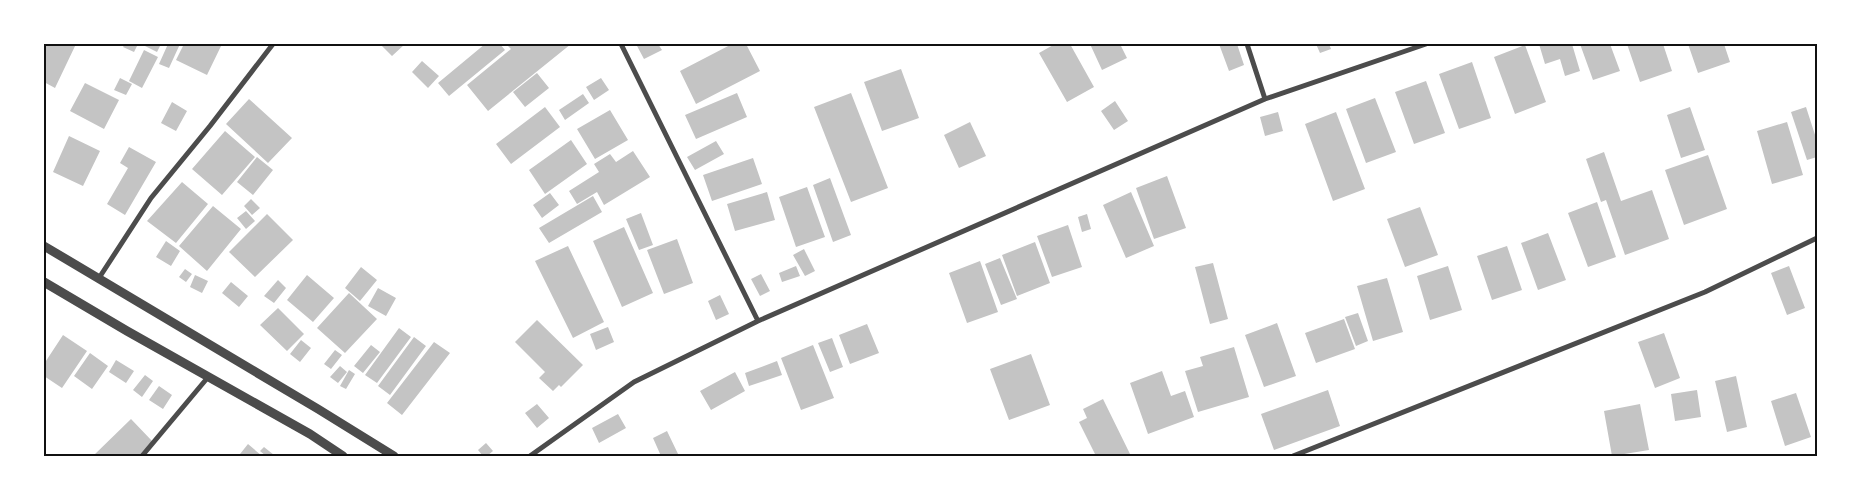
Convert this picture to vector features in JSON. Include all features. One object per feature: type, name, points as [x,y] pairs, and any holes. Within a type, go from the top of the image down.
[{"type":"street","points":[[98,278],[151,198],[210,126],[273,44]]},
{"type":"street","points":[[621,44],[758,321]]},
{"type":"street","points":[[1247,44],[1265,99]]},
{"type":"street","points":[[530,456],[634,382],[758,321],[1265,99],[1426,44]]},
{"type":"street","points":[[1293,456],[1705,292],[1817,238]]},
{"type":"street","points":[[44,246],[394,456]]},
{"type":"street","points":[[44,282],[310,434],[343,456]]},
{"type":"street","points":[[142,456],[209,376]]},
{"type":"building","points":[[44,44],[76,44],[55,88],[44,82]]},
{"type":"building","points":[[125,44],[138,44],[134,52],[123,47]]},
{"type":"building","points":[[141,44],[161,44],[157,52]]},
{"type":"building","points":[[168,44],[180,44],[169,68],[159,64]]},
{"type":"building","points":[[184,44],[222,44],[207,75],[176,60]]},
{"type":"building","points":[[380,44],[405,44],[392,56]]},
{"type":"building","points":[[485,44],[500,44],[505,50],[449,96],[438,83]]},
{"type":"building","points":[[506,44],[571,44],[488,111],[467,85],[511,49]]},
{"type":"building","points":[[636,44],[658,44],[662,50],[644,59]]},
{"type":"building","points":[[732,44],[746,44],[760,71],[696,104],[680,71]]},
{"type":"building","points":[[1055,44],[1070,44],[1094,87],[1067,102],[1039,53]]},
{"type":"building","points":[[1090,44],[1120,44],[1127,58],[1102,70]]},
{"type":"building","points":[[1219,44],[1237,44],[1244,65],[1229,71]]},
{"type":"building","points":[[1316,44],[1329,44],[1331,49],[1320,53]]},
{"type":"building","points":[[1539,44],[1572,44],[1580,71],[1565,76],[1560,59],[1545,64]]},
{"type":"building","points":[[1580,44],[1610,44],[1620,71],[1593,80]]},
{"type":"building","points":[[1627,44],[1663,44],[1672,71],[1640,82]]},
{"type":"building","points":[[1688,44],[1724,44],[1730,62],[1698,73]]},
{"type":"building","points":[[1525,45],[1546,102],[1515,114],[1494,57]]},
{"type":"building","points":[[144,50],[158,57],[142,88],[129,81]]},
{"type":"building","points":[[422,61],[439,76],[428,88],[412,72]]},
{"type":"building","points":[[1472,62],[1491,118],[1459,129],[1439,74]]},
{"type":"building","points":[[901,69],[919,118],[882,131],[864,82]]},
{"type":"building","points":[[537,73],[549,88],[525,107],[513,92]]},
{"type":"building","points":[[120,78],[132,84],[126,95],[114,90]]},
{"type":"building","points":[[601,78],[609,90],[594,100],[586,87]]},
{"type":"building","points":[[1426,81],[1445,133],[1414,144],[1395,92]]},
{"type":"building","points":[[85,83],[119,100],[104,129],[70,111]]},
{"type":"building","points":[[737,93],[747,117],[696,139],[685,115]]},
{"type":"building","points":[[851,93],[888,188],[851,202],[814,107]]},
{"type":"building","points":[[583,94],[589,103],[565,120],[559,110]]},
{"type":"building","points":[[1375,98],[1396,152],[1366,163],[1346,109]]},
{"type":"building","points":[[249,99],[292,138],[268,163],[226,124]]},
{"type":"building","points":[[1115,101],[1128,121],[1114,130],[1101,111]]},
{"type":"building","points":[[172,102],[187,111],[176,131],[161,123]]},
{"type":"building","points":[[545,107],[560,127],[511,164],[496,144]]},
{"type":"building","points":[[1690,107],[1705,150],[1681,158],[1667,115]]},
{"type":"building","points":[[1806,107],[1817,141],[1817,157],[1807,160],[1791,112]]},
{"type":"building","points":[[610,110],[628,140],[595,159],[577,129]]},
{"type":"building","points":[[1278,112],[1283,131],[1265,136],[1260,117]]},
{"type":"building","points":[[1336,112],[1365,189],[1333,201],[1305,124]]},
{"type":"building","points":[[970,122],[986,156],[959,168],[944,135]]},
{"type":"building","points":[[1787,122],[1803,175],[1772,184],[1757,131]]},
{"type":"building","points":[[225,131],[255,157],[222,195],[192,169]]},
{"type":"building","points":[[69,136],[100,151],[83,186],[53,172]]},
{"type":"building","points":[[571,140],[587,164],[545,194],[529,170]]},
{"type":"building","points":[[716,141],[724,154],[695,170],[687,157]]},
{"type":"building","points":[[129,147],[156,162],[125,215],[107,204],[128,168],[120,163]]},
{"type":"building","points":[[633,151],[650,177],[604,205],[597,192],[577,204],[569,191],[599,172],[594,164],[610,154],[616,162]]},
{"type":"building","points":[[1604,152],[1621,201],[1652,190],[1669,239],[1625,255],[1606,200],[1601,202],[1586,159]]},
{"type":"building","points":[[1708,155],[1727,209],[1684,225],[1665,170]]},
{"type":"building","points":[[257,157],[273,170],[253,195],[237,182]]},
{"type":"building","points":[[753,158],[762,184],[712,201],[703,175]]},
{"type":"building","points":[[1167,176],[1186,228],[1154,239],[1136,188]]},
{"type":"building","points":[[830,178],[851,235],[833,242],[813,185]]},
{"type":"building","points":[[182,182],[208,204],[176,243],[147,221]]},
{"type":"building","points":[[807,187],[825,237],[796,247],[779,197]]},
{"type":"building","points":[[767,192],[775,220],[735,231],[727,204]]},
{"type":"building","points":[[1131,192],[1154,246],[1126,258],[1103,205]]},
{"type":"building","points":[[550,193],[559,205],[542,218],[533,205]]},
{"type":"building","points":[[593,196],[602,212],[549,243],[539,228]]},
{"type":"building","points":[[251,199],[260,208],[252,215],[244,206]]},
{"type":"building","points":[[1597,202],[1616,257],[1588,267],[1568,213]]},
{"type":"building","points":[[213,206],[241,229],[207,271],[179,246]]},
{"type":"building","points":[[1420,207],[1438,255],[1405,267],[1387,219]]},
{"type":"building","points":[[246,211],[255,221],[246,229],[237,218]]},
{"type":"building","points":[[641,213],[653,245],[639,250],[626,219]]},
{"type":"building","points":[[267,214],[293,240],[255,277],[229,252]]},
{"type":"building","points":[[1087,214],[1091,229],[1082,232],[1078,217]]},
{"type":"building","points":[[1068,225],[1082,267],[1052,277],[1037,236]]},
{"type":"building","points":[[624,227],[653,293],[622,307],[593,241]]},
{"type":"building","points":[[1548,233],[1566,280],[1538,290],[1521,243]]},
{"type":"building","points":[[677,239],[693,283],[664,294],[647,250]]},
{"type":"building","points":[[166,241],[180,251],[171,266],[156,257]]},
{"type":"building","points":[[1035,242],[1050,283],[1017,296],[1002,255]]},
{"type":"building","points":[[568,246],[604,322],[573,338],[535,261]]},
{"type":"building","points":[[1507,246],[1522,290],[1492,300],[1477,256]]},
{"type":"building","points":[[804,249],[815,271],[805,276],[793,255]]},
{"type":"building","points":[[1000,258],[1017,299],[1001,305],[985,264]]},
{"type":"building","points":[[980,261],[998,312],[967,323],[949,273]]},
{"type":"building","points":[[1213,263],[1228,319],[1210,324],[1195,267]]},
{"type":"building","points":[[796,266],[800,276],[782,282],[779,273]]},
{"type":"building","points":[[1448,266],[1462,310],[1430,320],[1417,276]]},
{"type":"building","points":[[1789,266],[1805,308],[1787,315],[1771,273]]},
{"type":"building","points":[[361,267],[377,280],[360,301],[345,288]]},
{"type":"building","points":[[185,269],[192,274],[186,282],[179,277]]},
{"type":"building","points":[[761,274],[770,291],[760,296],[751,279]]},
{"type":"building","points":[[195,275],[208,281],[202,293],[190,287]]},
{"type":"building","points":[[307,275],[334,298],[313,322],[287,300]]},
{"type":"building","points":[[1387,278],[1403,332],[1373,341],[1357,286]]},
{"type":"building","points":[[278,280],[286,288],[274,303],[264,296]]},
{"type":"building","points":[[231,282],[248,296],[239,307],[222,293]]},
{"type":"building","points":[[378,288],[396,298],[386,316],[368,306]]},
{"type":"building","points":[[349,293],[377,319],[345,353],[317,328]]},
{"type":"building","points":[[720,295],[729,314],[716,320],[708,301]]},
{"type":"building","points":[[278,308],[304,334],[287,351],[260,325]]},
{"type":"building","points":[[1358,313],[1368,341],[1356,346],[1345,317]]},
{"type":"building","points":[[1344,319],[1355,349],[1316,363],[1305,333]]},
{"type":"building","points":[[537,320],[583,365],[561,387],[559,385],[553,391],[539,378],[545,372],[515,342]]},
{"type":"building","points":[[1277,323],[1296,376],[1264,387],[1245,335]]},
{"type":"building","points":[[867,324],[879,353],[850,364],[839,335]]},
{"type":"building","points":[[608,327],[614,342],[596,350],[590,334]]},
{"type":"building","points":[[399,328],[411,337],[377,383],[365,375]]},
{"type":"building","points":[[1664,333],[1680,378],[1655,388],[1638,342]]},
{"type":"building","points":[[63,335],[87,351],[62,388],[44,376],[44,364]]},
{"type":"building","points":[[414,337],[426,346],[390,395],[378,386]]},
{"type":"building","points":[[832,338],[843,367],[830,372],[818,343]]},
{"type":"building","points":[[301,340],[311,348],[300,362],[290,354]]},
{"type":"building","points":[[434,342],[450,353],[402,415],[387,403]]},
{"type":"building","points":[[371,345],[380,352],[363,373],[354,366]]},
{"type":"building","points":[[813,345],[834,398],[801,410],[781,358]]},
{"type":"building","points":[[1234,347],[1249,397],[1198,412],[1185,371],[1203,366],[1200,357]]},
{"type":"building","points":[[335,350],[342,355],[331,369],[324,364]]},
{"type":"building","points":[[90,353],[108,366],[92,389],[74,376]]},
{"type":"building","points":[[1031,354],[1050,405],[1009,420],[990,369]]},
{"type":"building","points":[[116,360],[134,371],[126,383],[109,372]]},
{"type":"building","points":[[777,361],[782,375],[749,386],[745,373]]},
{"type":"building","points":[[340,366],[347,372],[338,383],[330,377]]},
{"type":"building","points":[[349,370],[355,374],[346,389],[340,386]]},
{"type":"building","points":[[1162,371],[1171,396],[1185,391],[1194,417],[1148,434],[1130,383]]},
{"type":"building","points":[[735,372],[745,391],[711,410],[700,391]]},
{"type":"building","points":[[145,375],[153,381],[142,397],[133,390]]},
{"type":"building","points":[[1736,376],[1747,427],[1727,432],[1715,381]]},
{"type":"building","points":[[159,386],[172,395],[163,409],[149,400]]},
{"type":"building","points":[[1328,390],[1340,426],[1274,450],[1261,414]]},
{"type":"building","points":[[1697,390],[1701,417],[1675,421],[1671,394]]},
{"type":"building","points":[[1796,393],[1811,437],[1785,446],[1771,401]]},
{"type":"building","points":[[1103,399],[1131,456],[1096,456],[1079,422],[1087,418],[1083,409]]},
{"type":"building","points":[[537,404],[549,418],[537,428],[525,413]]},
{"type":"building","points":[[1640,404],[1649,450],[1612,456],[1604,411]]},
{"type":"building","points":[[618,414],[626,428],[599,443],[592,428]]},
{"type":"building","points":[[131,419],[153,442],[139,456],[93,456]]},
{"type":"building","points":[[667,431],[679,456],[661,456],[653,438]]},
{"type":"building","points":[[486,443],[493,451],[487,456],[483,456],[478,450]]},
{"type":"building","points":[[248,444],[262,456],[242,456],[240,454]]},
{"type":"building","points":[[264,447],[274,455],[266,456],[260,451]]}]
